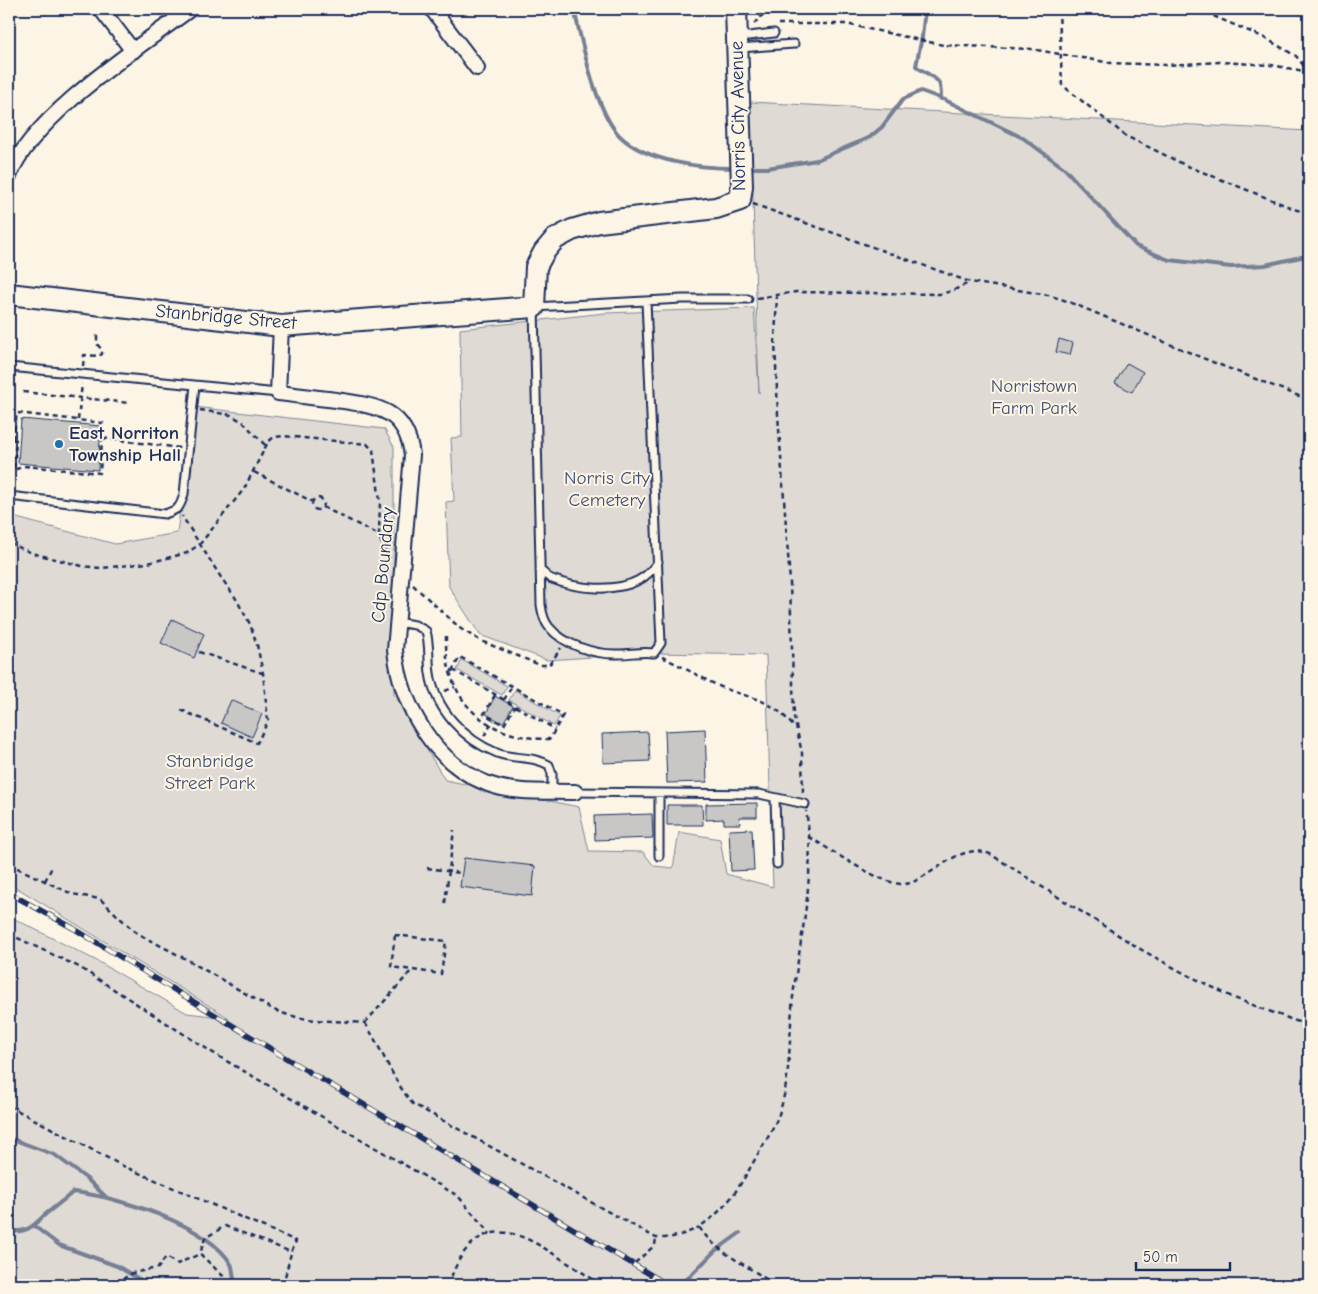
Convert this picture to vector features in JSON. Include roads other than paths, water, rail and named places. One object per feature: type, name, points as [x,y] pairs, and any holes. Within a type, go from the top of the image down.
[{"type":"street","points":[[101,9],[134,51]]},
{"type":"street","points":[[9,176],[25,148],[77,94],[190,9]]},
{"type":"street","points":[[432,9],[477,68]]},
{"type":"street","name":"Norris City Avenue","points":[[534,307],[536,267],[544,252],[555,238],[572,230],[599,222],[716,208],[741,193],[742,159],[736,9]]},
{"type":"street","name":"Stanbridge Street","points":[[9,294],[281,326],[534,307]]},
{"type":"street","points":[[278,393],[281,326]]},
{"type":"street","name":"Cdp Boundary","points":[[278,393],[374,406],[393,416],[410,443],[412,456],[394,650],[400,680],[412,713],[432,744],[458,766],[488,784],[514,789],[576,792]]},
{"type":"lane","points":[[737,43],[774,33]]},
{"type":"lane","points":[[737,43],[794,44]]},
{"type":"lane","points":[[646,301],[661,643],[654,653],[617,654],[588,649],[566,641],[548,626],[542,613],[534,307],[682,299],[748,299]]},
{"type":"lane","points":[[9,367],[278,393]]},
{"type":"lane","points":[[9,496],[165,514],[177,508],[180,506],[184,494],[195,385]]},
{"type":"lane","points":[[540,570],[550,579],[582,587],[618,587],[641,580],[651,572],[658,562]]},
{"type":"lane","points":[[396,622],[415,625],[426,631],[429,642],[430,674],[439,702],[455,725],[476,742],[498,754],[538,759],[549,765],[552,774],[552,791]]},
{"type":"lane","points":[[576,792],[758,794],[805,804]]},
{"type":"lane","points":[[659,793],[659,856]]},
{"type":"lane","points":[[775,798],[777,864]]},
{"type":"waterway","points":[[574,9],[597,95],[604,112],[621,137],[632,146],[660,158],[690,165],[734,168]]},
{"type":"waterway","points":[[925,9],[916,66],[939,83],[941,99]]},
{"type":"waterway","points":[[746,168],[767,168],[817,160],[870,137],[882,127],[903,99],[921,91],[945,100],[1023,138],[1064,168],[1136,246],[1169,260],[1231,267],[1265,265],[1309,257]]},
{"type":"waterway","points":[[9,1140],[12,1139],[55,1155],[87,1179],[106,1197]]},
{"type":"waterway","points":[[9,1231],[22,1231],[31,1227],[73,1192],[113,1199],[160,1215],[183,1225],[203,1237],[219,1250],[231,1264],[234,1279],[227,1285]]},
{"type":"waterway","points":[[34,1226],[59,1245],[117,1266],[149,1285]]},
{"type":"waterway","points":[[681,1285],[715,1251],[740,1233]]},
{"type":"railway","points":[[9,893],[73,928],[299,1066],[668,1285]]},
{"type":"place","name":"East Norriton Township Hall","points":[[59,444]]},
{"type":"park label","name":"Norristown Farm Park","points":[[1034,397]]},
{"type":"park label","name":"Norris City Cemetery","points":[[607,489]]},
{"type":"park label","name":"Stanbridge Street Park","points":[[210,772]]}]
